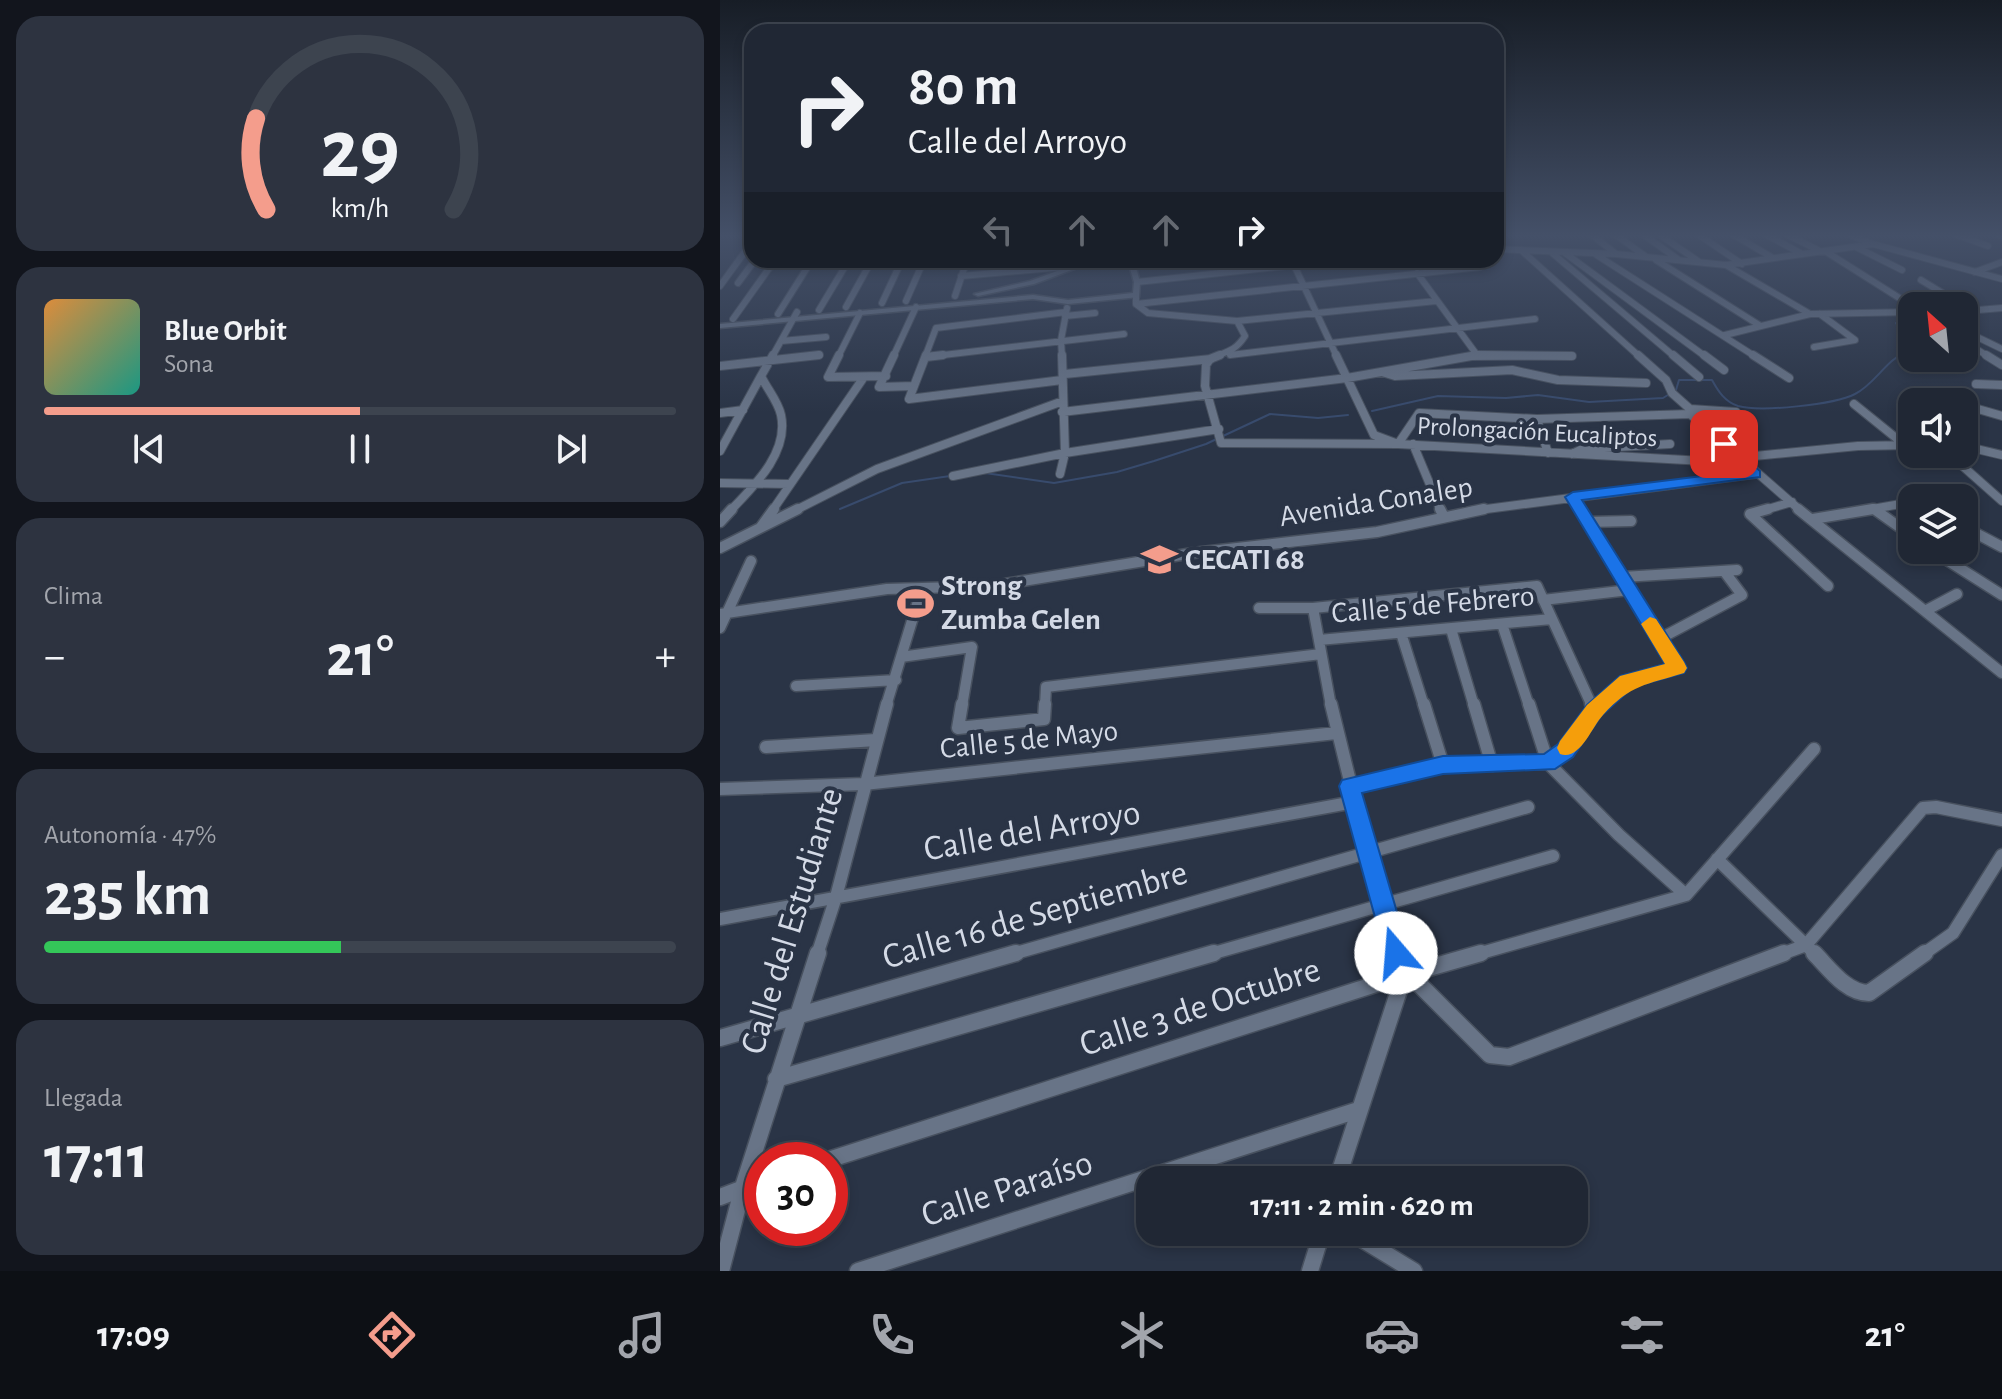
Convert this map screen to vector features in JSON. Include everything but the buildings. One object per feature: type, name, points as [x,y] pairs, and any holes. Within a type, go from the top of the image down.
[{"type":"street","points":[[733,319],[751,294]]},
{"type":"street","points":[[778,314],[790,294]]},
{"type":"street","points":[[819,310],[828,294]]},
{"type":"street","points":[[846,307],[853,294]]},
{"type":"street","points":[[882,303],[886,294]]},
{"type":"street","points":[[906,301],[909,294]]},
{"type":"street","points":[[720,323],[860,313],[997,294]]},
{"type":"street","points":[[1136,294],[1136,299],[1148,313],[1237,321],[1436,301]]},
{"type":"street","points":[[720,323],[733,319],[778,314],[795,316],[819,310],[955,296],[1033,297],[1068,302],[1197,294]]},
{"type":"street","name":"Prolongación Eucaliptos","points":[[1308,294],[1374,435],[1398,444]]},
{"type":"street","points":[[1431,294],[1477,355]]},
{"type":"street","points":[[1570,294],[1666,380],[1672,393],[1755,474],[2002,673]]},
{"type":"street","points":[[1601,294],[1699,377]]},
{"type":"street","points":[[1621,294],[1724,370]]},
{"type":"street","points":[[1660,294],[1789,378]]},
{"type":"street","points":[[1709,294],[1759,325]]},
{"type":"street","points":[[1776,294],[1810,314]]},
{"type":"street","points":[[1060,474],[1065,453],[1061,340],[1068,302]]},
{"type":"street","points":[[914,386],[879,387],[916,307]]},
{"type":"street","points":[[1978,310],[2002,308]]},
{"type":"street","points":[[1725,335],[1810,314],[1898,310]]},
{"type":"street","points":[[860,313],[828,377],[886,376]]},
{"type":"street","points":[[1095,313],[936,328],[909,399],[1331,342],[1535,319]]},
{"type":"street","points":[[1814,347],[1855,340],[1820,314]]},
{"type":"street","points":[[720,451],[724,435],[743,410],[795,316]]},
{"type":"street","points":[[1230,355],[1245,336],[1237,321]]},
{"type":"street","points":[[926,357],[1124,334]]},
{"type":"street","points":[[781,341],[826,337]]},
{"type":"street","points":[[1978,337],[2002,349]]},
{"type":"street","points":[[1978,349],[2002,365]]},
{"type":"street","points":[[720,366],[819,355]]},
{"type":"street","points":[[1062,412],[1347,378],[1477,355],[1572,356]]},
{"type":"street","points":[[953,476],[1065,453],[1219,429],[1204,374],[1205,366],[1211,359]]},
{"type":"street","points":[[1380,371],[1395,376],[1512,370],[1558,380],[1646,383]]},
{"type":"street","points":[[720,522],[755,483],[779,446],[783,431],[781,413],[761,376]]},
{"type":"street","points":[[760,527],[864,377]]},
{"type":"street","points":[[1976,384],[2002,385]]},
{"type":"street","points":[[720,548],[877,469],[1063,401]]},
{"type":"street","points":[[1854,404],[1898,438]]},
{"type":"street","points":[[1978,409],[2002,416]]},
{"type":"street","points":[[720,413],[743,410]]},
{"type":"street","points":[[1398,444],[1419,413],[1537,419],[1690,411],[1736,412]]},
{"type":"street","points":[[1537,419],[1548,453]]},
{"type":"street","name":"Prolongación Eucaliptos","points":[[1219,429],[1221,443],[1413,444],[1704,461],[1858,446],[1898,446]]},
{"type":"street","points":[[1413,444],[1444,517]]},
{"type":"street","points":[[1571,455],[1582,449],[1670,444]]},
{"type":"street","points":[[1978,449],[2002,455]]},
{"type":"street","points":[[1965,468],[2002,501]]},
{"type":"street","name":"Avenida Conalep","points":[[724,614],[887,589],[992,586],[1193,553],[1377,532],[1444,517],[1573,497],[1755,474]]},
{"type":"street","points":[[720,483],[789,484]]},
{"type":"street","points":[[1350,786],[1443,765],[1548,763],[1565,750],[1594,711],[1627,681],[1678,668],[1573,497]]},
{"type":"street","points":[[1792,502],[1750,514],[1828,586]]},
{"type":"street","points":[[1813,519],[1898,505]]},
{"type":"street","points":[[1874,509],[1898,526]]},
{"type":"street","points":[[1588,522],[1631,521]]},
{"type":"street","points":[[1978,534],[2002,547]]},
{"type":"street","points":[[720,628],[751,561]]},
{"type":"street","points":[[1953,564],[2002,595]]},
{"type":"street","points":[[1623,577],[1737,570]]},
{"type":"street","points":[[1659,639],[1742,595],[1724,571]]},
{"type":"street","points":[[1259,608],[1313,608],[1537,586],[1594,711]]},
{"type":"street","name":"Calle del Estudiante","points":[[721,1271],[776,1079],[836,897],[876,740],[922,588]]},
{"type":"street","name":"Calle 5 de Febrero","points":[[1543,600],[1629,590]]},
{"type":"street","points":[[1925,611],[1957,594]]},
{"type":"street","points":[[1313,608],[1336,733],[1381,907],[1406,975],[1490,1055],[1499,1058],[1806,945],[1923,808],[1936,807],[2002,820]]},
{"type":"street","name":"Calle 5 de Febrero","points":[[901,657],[972,647],[958,728],[1044,719],[1046,687],[1401,633],[1552,619]]},
{"type":"street","points":[[1502,624],[1548,763],[1619,835],[1686,895],[1814,749]]},
{"type":"street","points":[[1451,629],[1492,765]]},
{"type":"street","points":[[1401,633],[1443,765]]},
{"type":"street","points":[[796,686],[896,680]]},
{"type":"street","name":"Calle 5 de Mayo","points":[[723,791],[864,784],[1336,733]]},
{"type":"street","points":[[766,747],[876,740]]},
{"type":"street","name":"Calle del Arroyo","points":[[720,919],[1354,802]]},
{"type":"street","name":"Calle 16 de Septiembre","points":[[720,1038],[1528,807]]},
{"type":"street","points":[[1717,859],[1850,988],[1869,993],[1953,933],[2002,855]]},
{"type":"street","points":[[776,1079],[1553,856]]},
{"type":"street","name":"Calle 3 de Octubre","points":[[848,1154],[1406,975],[1686,895]]},
{"type":"street","points":[[1341,1166],[1406,975]]},
{"type":"street","name":"Calle Paraíso","points":[[858,1271],[1358,1110]]},
{"type":"street","points":[[720,1197],[743,1187]]},
{"type":"street","points":[[1310,1271],[1318,1246]]},
{"type":"street","points":[[1373,1246],[1414,1271]]},
{"type":"waterway","points":[[1372,411],[1438,396],[1506,398],[1538,395],[1589,402],[1663,398],[1676,390],[1679,380],[1712,380],[1726,399],[1748,408],[1815,404],[1855,394],[1907,351],[1904,336],[1896,323]]},
{"type":"waterway","points":[[985,473],[1054,483],[1117,472],[1154,461],[1206,444],[1270,414],[1318,418],[1348,415]]},
{"type":"waterway","points":[[840,509],[902,483],[950,476]]},
{"type":"slow traffic","points":[[1568,748],[1594,711],[1627,681],[1678,668],[1650,624]]},
{"type":"place","name":"CECATI 68","points":[[1159,560]]},
{"type":"place","name":"Strong Zumba Gelen","points":[[915,603]]},
{"type":"route","points":[[1396,953],[1350,786],[1443,765],[1548,763],[1565,750],[1594,711],[1627,681],[1678,668],[1573,497],[1755,474],[1724,444]]}]
